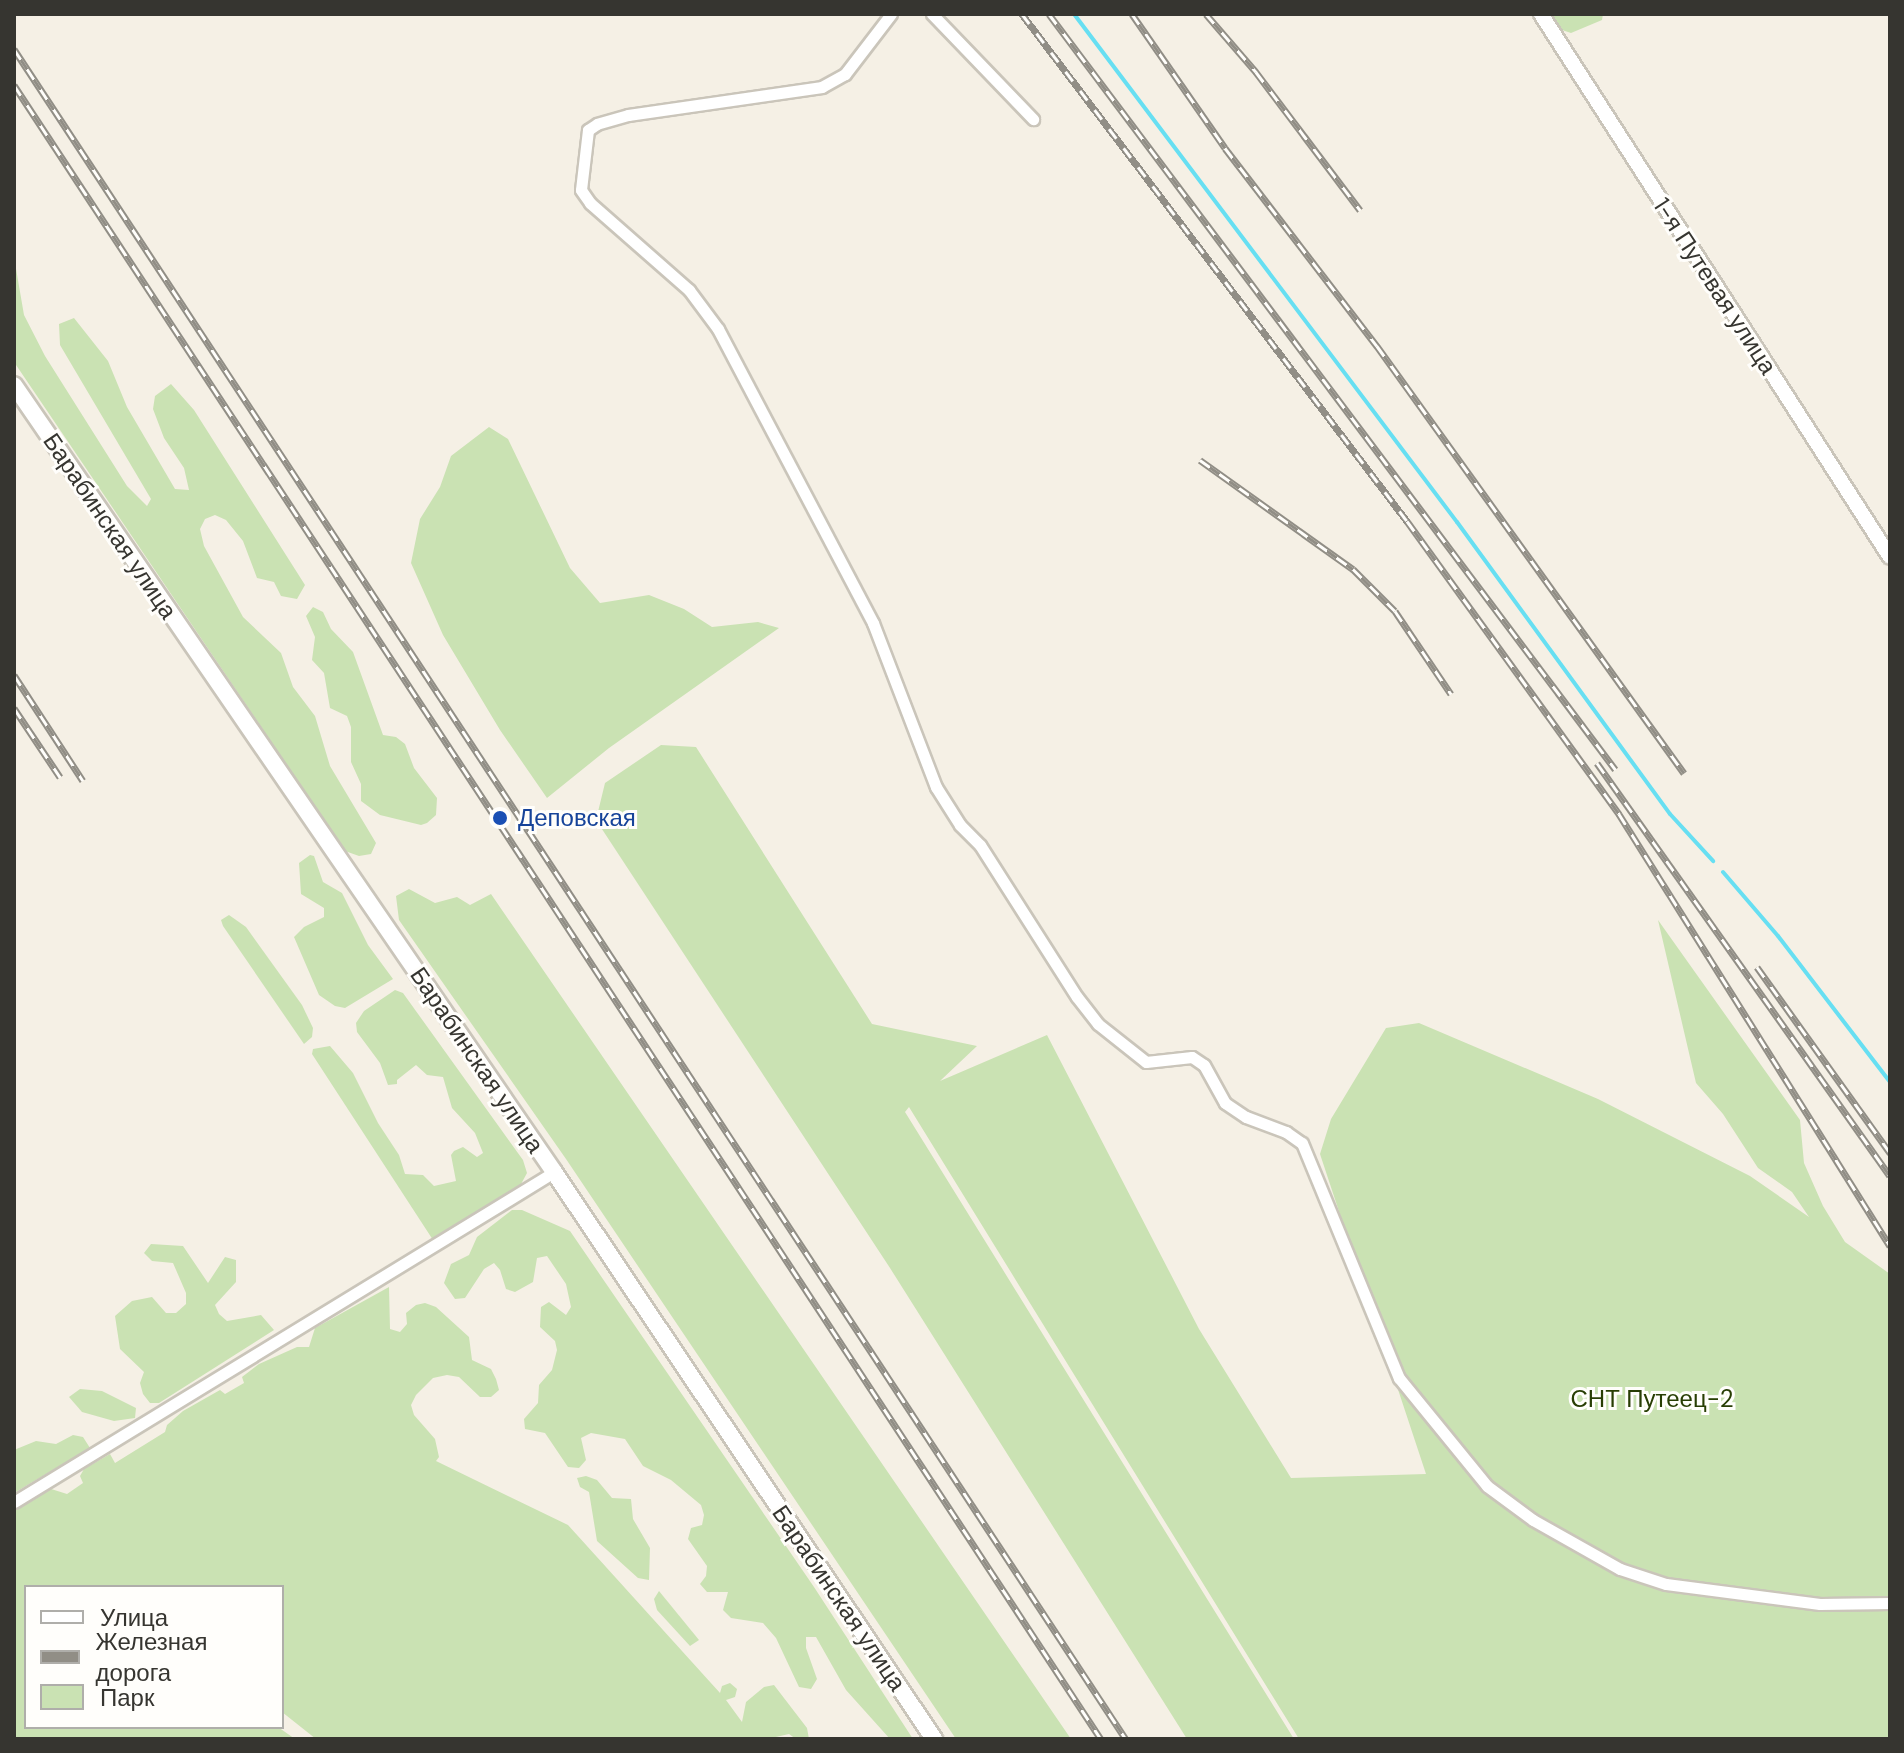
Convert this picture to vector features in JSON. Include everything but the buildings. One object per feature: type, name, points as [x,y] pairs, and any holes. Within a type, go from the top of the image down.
[{"type":"main road","name":"Барабинская улица","points":[[14,385],[554,1172],[934,1739]]},
{"type":"street","points":[[891,14],[845,74],[822,87],[628,115],[597,124],[588,130],[581,190],[590,203],[689,290],[718,329],[873,623],[936,787],[960,825],[980,845],[1077,997],[1098,1024],[1146,1062],[1192,1057],[1204,1065],[1225,1103],[1246,1117],[1286,1132],[1302,1143],[1399,1378],[1487,1486],[1533,1520],[1608,1562],[1666,1584],[1820,1604],[1890,1603]]},
{"type":"street","points":[[932,14],[1033,119]]},
{"type":"street","name":"1-я Путевая улица","points":[[1541,14],[1890,557]]},
{"type":"street","points":[[14,1502],[554,1172]]},
{"type":"green space","points":[[1548,14],[1603,14],[1602,20],[1571,33],[1559,29]]},
{"type":"green space","points":[[14,257],[24,315],[45,356],[127,486],[147,506],[151,499],[60,345],[59,324],[74,318],[108,361],[127,407],[175,489],[189,490],[184,468],[164,438],[153,409],[155,396],[171,384],[194,410],[305,585],[297,599],[281,596],[274,582],[257,578],[243,541],[226,520],[215,515],[205,519],[200,529],[204,546],[243,617],[281,653],[293,687],[315,716],[330,766],[376,843],[371,854],[359,856],[345,851],[14,362]]},
{"type":"green space","points":[[489,427],[508,439],[570,568],[600,603],[649,595],[684,609],[712,627],[758,622],[779,628],[609,748],[547,798],[500,730],[443,635],[411,563],[420,519],[440,487],[451,456]]},
{"type":"green space","points":[[313,607],[323,612],[331,629],[353,652],[383,735],[396,737],[405,744],[414,768],[437,798],[436,815],[427,823],[421,825],[380,815],[361,801],[361,784],[351,762],[351,727],[347,716],[330,708],[324,673],[312,660],[315,637],[306,616]]},
{"type":"green space","name":"СНТ Путеец-2","points":[[661,745],[696,747],[872,1024],[977,1046],[940,1081],[1047,1035],[1199,1329],[1291,1478],[1426,1474],[1320,1154],[1331,1119],[1386,1028],[1419,1023],[1598,1099],[1750,1176],[1809,1217],[1792,1192],[1758,1168],[1723,1114],[1696,1083],[1658,920],[1800,1120],[1804,1163],[1823,1206],[1845,1242],[1890,1274],[1890,1739],[1299,1739],[909,1107],[905,1112],[1294,1739],[1187,1739],[890,1268],[596,820],[605,783]]},
{"type":"green space","points":[[310,855],[314,856],[323,882],[342,893],[368,945],[393,979],[345,1008],[335,1006],[319,995],[294,937],[304,927],[324,917],[324,908],[301,894],[299,863]]},
{"type":"green space","points":[[409,889],[435,903],[457,897],[470,905],[491,894],[1071,1739],[956,1739],[566,1159],[399,920],[396,896]]},
{"type":"green space","points":[[229,915],[246,927],[302,1005],[313,1028],[312,1037],[304,1044],[223,926],[221,920]]},
{"type":"green space","points":[[395,990],[403,993],[523,1160],[527,1173],[520,1186],[433,1240],[312,1054],[313,1049],[330,1046],[353,1073],[378,1123],[399,1155],[405,1174],[423,1175],[434,1186],[456,1181],[451,1155],[454,1151],[463,1147],[477,1157],[483,1153],[475,1133],[452,1108],[443,1077],[427,1075],[416,1065],[397,1080],[397,1084],[388,1085],[380,1063],[357,1032],[356,1023],[364,1011]]},
{"type":"green space","points":[[512,1210],[522,1210],[570,1231],[814,1587],[913,1739],[890,1739],[846,1690],[816,1637],[806,1637],[806,1648],[817,1679],[811,1689],[799,1687],[776,1638],[763,1623],[731,1618],[723,1610],[728,1592],[707,1592],[700,1584],[706,1576],[707,1566],[688,1539],[691,1528],[702,1525],[704,1515],[701,1505],[671,1480],[643,1466],[625,1439],[591,1433],[581,1438],[586,1460],[579,1468],[568,1467],[545,1433],[525,1429],[524,1419],[538,1403],[539,1385],[552,1370],[557,1350],[555,1341],[540,1327],[541,1307],[549,1302],[566,1315],[571,1307],[566,1284],[547,1256],[537,1258],[533,1282],[515,1292],[506,1289],[500,1270],[494,1263],[484,1269],[465,1298],[455,1299],[444,1283],[451,1264],[469,1255],[477,1237]]},
{"type":"green space","points":[[151,1244],[183,1246],[208,1283],[225,1257],[236,1260],[236,1282],[215,1305],[219,1314],[227,1321],[261,1315],[274,1330],[159,1403],[150,1403],[143,1394],[140,1383],[144,1372],[120,1349],[115,1316],[132,1301],[152,1297],[166,1313],[176,1313],[186,1304],[186,1293],[173,1263],[152,1261],[144,1253]]},
{"type":"green space","points":[[389,1287],[390,1329],[400,1332],[407,1324],[406,1313],[416,1305],[425,1303],[436,1307],[469,1337],[472,1360],[491,1369],[499,1390],[491,1397],[480,1397],[459,1377],[447,1375],[433,1378],[416,1395],[411,1405],[414,1415],[435,1439],[439,1457],[436,1461],[568,1525],[720,1693],[722,1686],[730,1683],[737,1689],[735,1697],[726,1700],[742,1722],[746,1702],[764,1687],[774,1685],[807,1728],[809,1739],[796,1739],[789,1734],[767,1739],[316,1739],[284,1714],[284,1585],[24,1585],[24,1729],[281,1729],[295,1739],[14,1739],[14,1509],[48,1488],[67,1494],[83,1483],[80,1476],[84,1469],[110,1454],[115,1463],[165,1432],[167,1425],[183,1411],[220,1390],[225,1394],[244,1383],[242,1377],[259,1364],[297,1347],[309,1347],[315,1328]]},
{"type":"green space","points":[[80,1389],[102,1391],[136,1408],[135,1418],[114,1421],[82,1412],[69,1397]]},
{"type":"green space","points":[[73,1435],[83,1437],[90,1448],[14,1493],[14,1450],[36,1441],[56,1444]]},
{"type":"green space","points":[[586,1476],[597,1480],[612,1498],[631,1499],[633,1519],[650,1548],[649,1580],[638,1578],[597,1541],[589,1492],[580,1487],[577,1478]]},
{"type":"green space","points":[[659,1591],[699,1640],[690,1646],[657,1610],[654,1599]]},
{"type":"waterway","points":[[1074,14],[1457,522],[1670,814],[1713,861]]},
{"type":"waterway","points":[[1723,872],[1778,936],[1890,1082]]},
{"type":"railway","points":[[1022,14],[1407,521],[1619,814],[1890,1246]]},
{"type":"railway","points":[[1049,14],[1615,769]]},
{"type":"railway","points":[[1132,14],[1225,148],[1377,346],[1684,773]]},
{"type":"railway","points":[[1206,14],[1256,72],[1360,210]]},
{"type":"railway","points":[[14,49],[1126,1739]]},
{"type":"railway","points":[[14,85],[1101,1739]]},
{"type":"railway","points":[[1200,460],[1353,569],[1395,611],[1451,694]]},
{"type":"railway","points":[[14,675],[83,781]]},
{"type":"railway","points":[[14,708],[60,777]]},
{"type":"railway","points":[[1597,763],[1890,1176]]},
{"type":"railway","points":[[1757,967],[1890,1153]]},
{"type":"place","name":"Деповская","points":[[500,818]]}]
